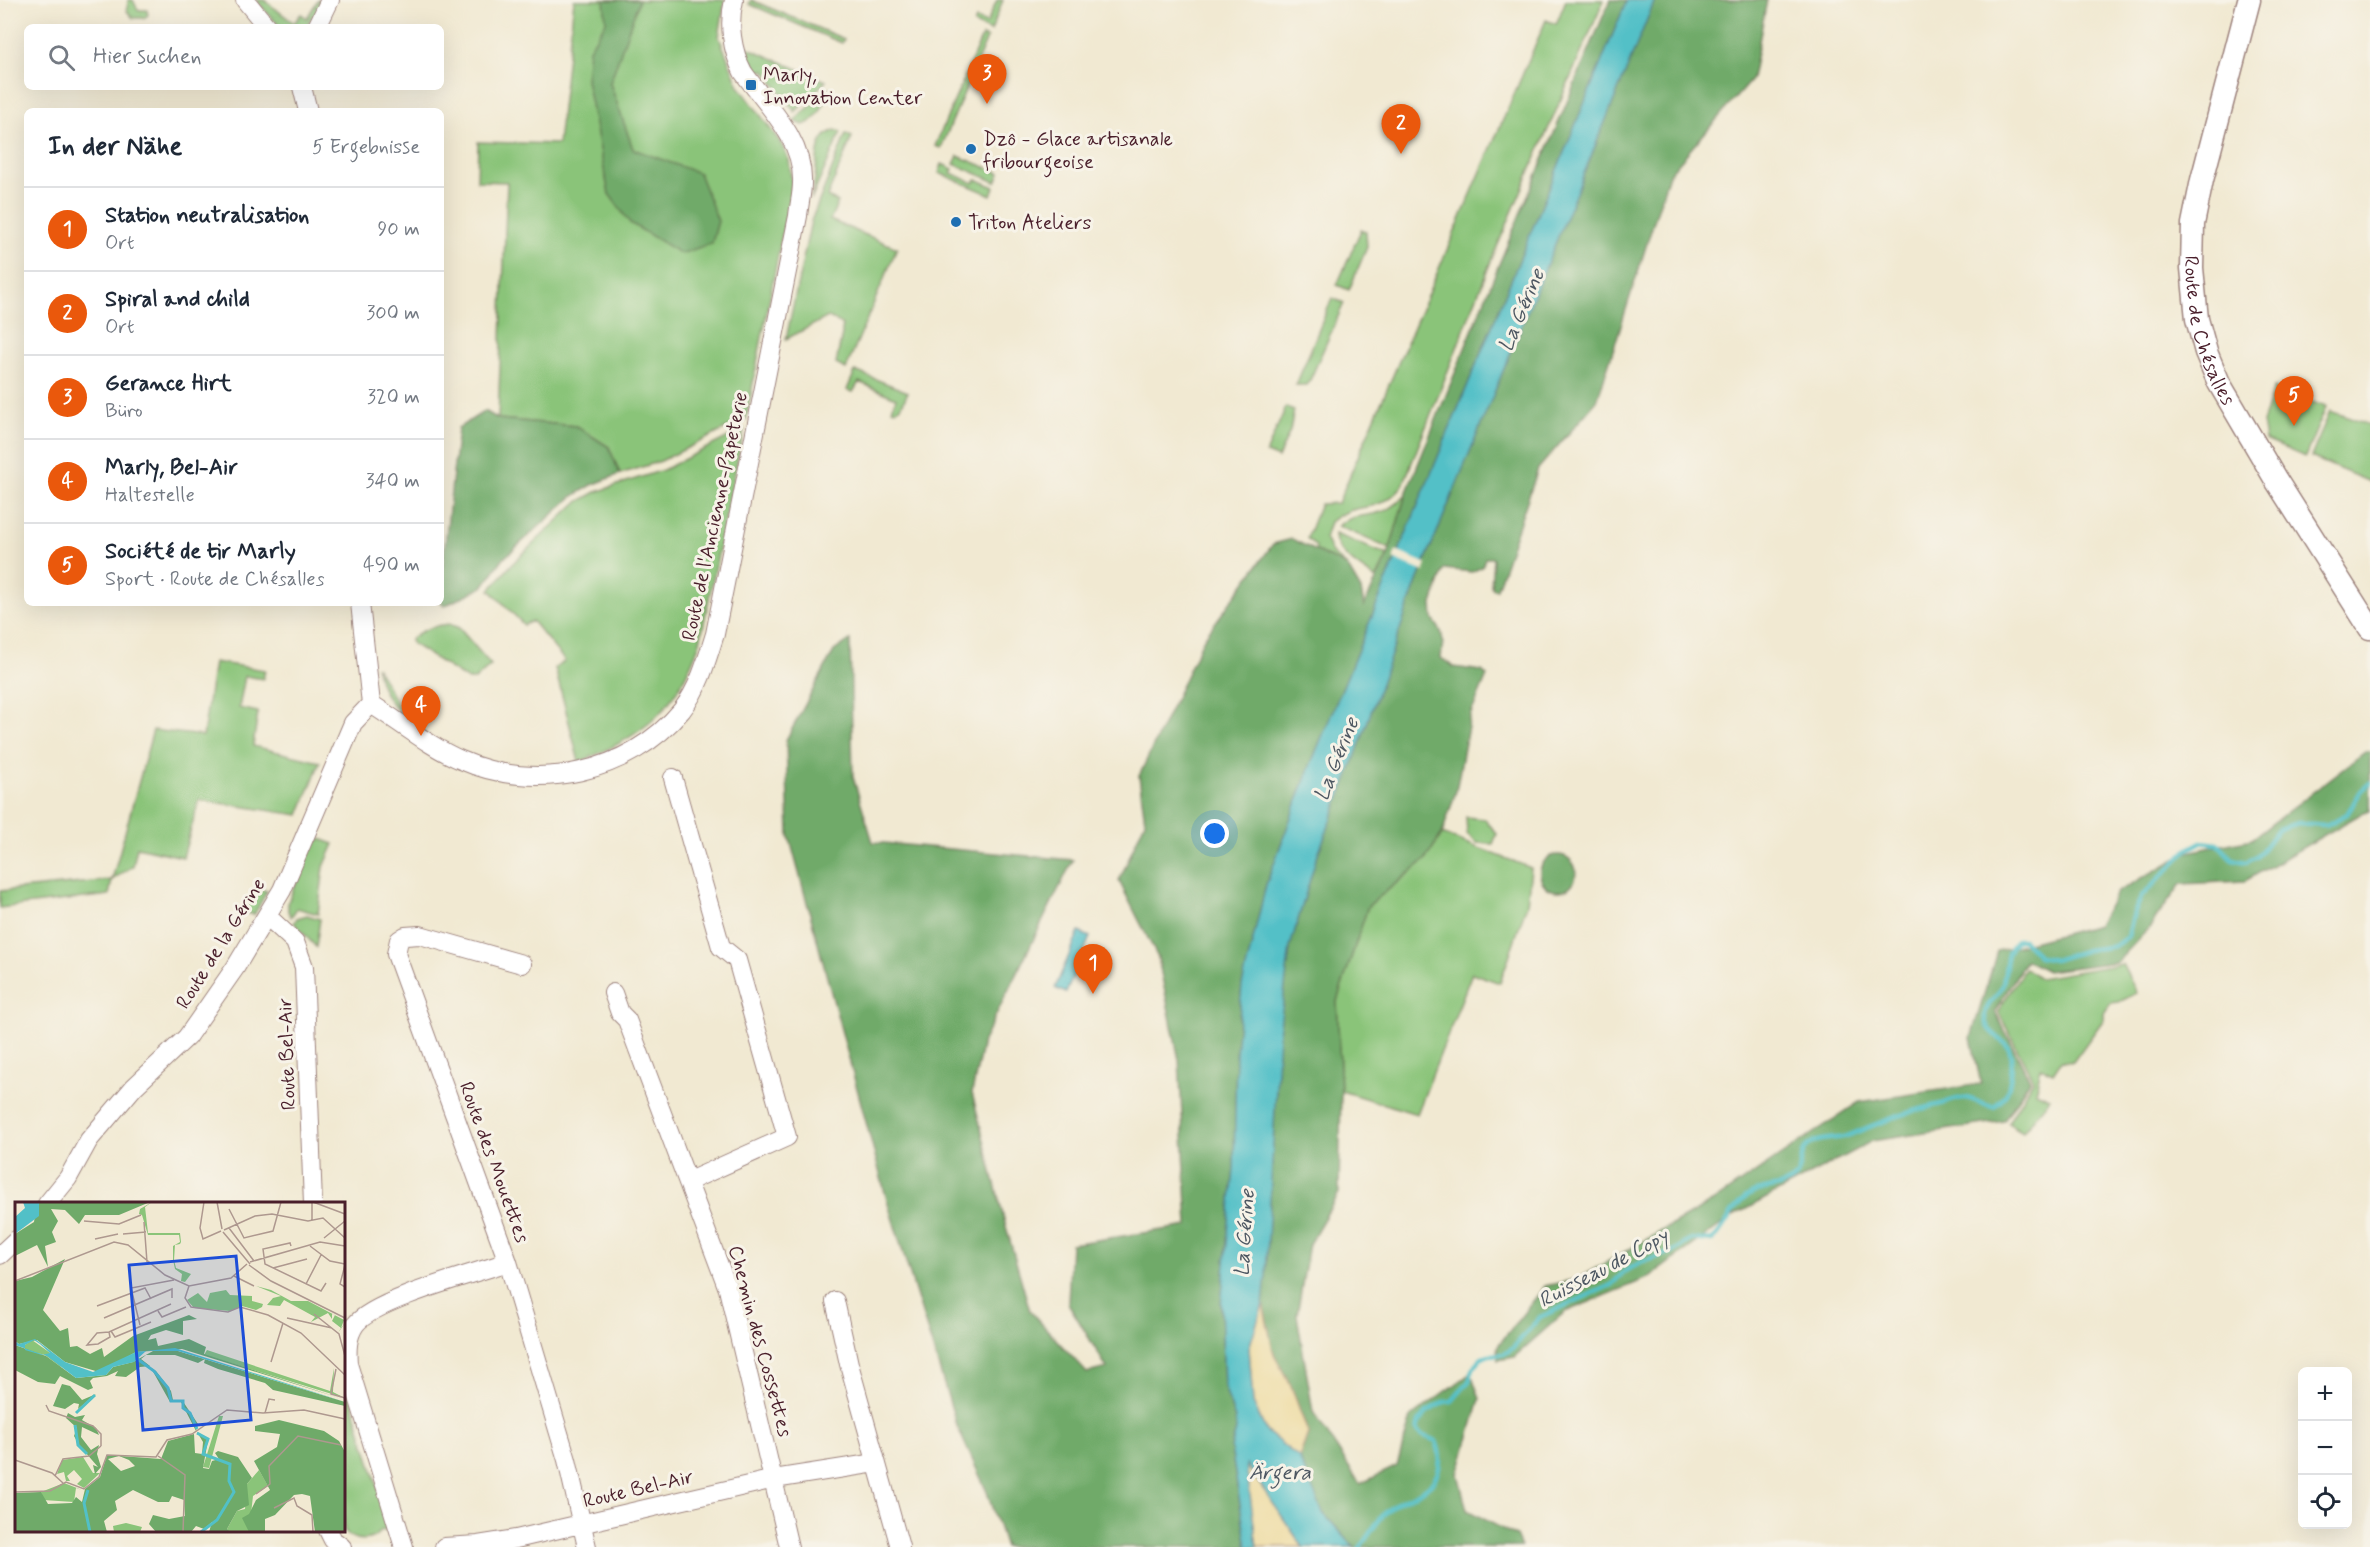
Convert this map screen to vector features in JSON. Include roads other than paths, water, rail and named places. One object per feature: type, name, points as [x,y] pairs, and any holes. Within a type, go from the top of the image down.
[{"type":"street","points":[[245,0],[265,24]]},
{"type":"street","points":[[318,24],[330,0]]},
{"type":"street","name":"Route de l'Ancienne-Papeterie","points":[[372,704],[461,760],[504,775],[544,778],[579,773],[626,754],[657,733],[682,709],[701,677],[715,634],[803,182],[799,157],[792,141],[737,60],[733,41],[734,0]]},
{"type":"street","name":"Route de Chésalles","points":[[2249,0],[2202,180],[2193,225],[2192,268],[2197,319],[2206,352],[2219,383],[2276,480],[2370,628]]},
{"type":"street","points":[[303,90],[307,108]]},
{"type":"street","points":[[360,606],[372,704]]},
{"type":"street","name":"Route de la Gérine","points":[[48,1202],[68,1178],[89,1140],[134,1087],[187,1037],[235,968],[282,890],[353,723],[372,704]]},
{"type":"street","points":[[673,778],[721,947],[737,960],[787,1137],[689,1181]]},
{"type":"street","name":"Route Bel-Air","points":[[267,916],[296,942],[304,967],[313,1202]]},
{"type":"street","name":"Route des Mouettes","points":[[522,964],[420,934],[405,936],[399,940],[396,954],[508,1263],[536,1350],[567,1460],[587,1547]]},
{"type":"street","name":"Chemin des Cossettes","points":[[613,993],[620,1013],[627,1020],[728,1289],[774,1479]]},
{"type":"street","points":[[0,1255],[15,1241]]},
{"type":"street","points":[[404,1547],[348,1364],[349,1337],[360,1318],[384,1305],[419,1291],[508,1263]]},
{"type":"street","points":[[835,1300],[849,1364],[900,1547]]},
{"type":"street","name":"Route Bel-Air","points":[[444,1547],[507,1540],[582,1525],[774,1479],[876,1464]]},
{"type":"street","points":[[774,1479],[789,1547]]},
{"type":"street","points":[[329,1532],[333,1540],[342,1547]]},
{"type":"water","name":"Ärgera","points":[[1627,0],[1655,0],[1417,581],[1351,769],[1316,859],[1290,947],[1279,1034],[1266,1275],[1263,1304],[1249,1348],[1253,1403],[1266,1431],[1299,1458],[1323,1513],[1354,1547],[1303,1547],[1246,1464],[1257,1547],[1247,1547],[1231,1448],[1236,1430],[1235,1419],[1224,1386],[1221,1305],[1234,1169],[1236,1054],[1242,985],[1266,885],[1310,766]]},
{"type":"water","points":[[1079,932],[1090,937],[1066,993],[1055,988]]},
{"type":"waterway","name":"Ruisseau de Copy","points":[[1360,1547],[1389,1509],[1398,1502],[1422,1491],[1438,1472],[1440,1460],[1436,1441],[1422,1435],[1417,1430],[1419,1422],[1427,1412],[1444,1402],[1452,1401],[1469,1381],[1473,1368],[1480,1359],[1489,1355],[1504,1354],[1513,1348],[1540,1317],[1611,1285],[1624,1272],[1640,1263],[1674,1251],[1692,1239],[1712,1241],[1735,1208],[1746,1197],[1793,1180],[1799,1172],[1806,1147],[1810,1144],[1825,1139],[1846,1137],[1895,1117],[1958,1099],[1968,1098],[1994,1107],[2004,1097],[2009,1087],[2011,1058],[2008,1047],[1986,1025],[1985,1014],[2001,988],[2008,954],[2017,940],[2023,940],[2040,957],[2054,960],[2087,950],[2115,946],[2128,936],[2134,913],[2142,896],[2188,849],[2201,842],[2218,844],[2232,859],[2246,862],[2257,857],[2278,829],[2298,823],[2326,825],[2347,814],[2361,791],[2370,783]]},
{"type":"place","name":"Marly, Innovation Center","points":[[751,85]]},
{"type":"place","name":"Gerance Hirt","points":[[987,104]]},
{"type":"place","name":"Dzô - Glace artisanale fribourgeoise","points":[[971,149]]},
{"type":"place","name":"Spiral and child","points":[[1401,154]]},
{"type":"place","name":"Triton Ateliers","points":[[956,222]]},
{"type":"place","name":"Société de tir Marly","points":[[2294,426]]},
{"type":"place","name":"Marly, Bel-Air","points":[[421,736]]},
{"type":"place","name":"Station neutralisation","points":[[1093,994]]},
{"type":"water label","name":"La Gérine","points":[[1521,310]]},
{"type":"water label","name":"La Gérine","points":[[1336,759]]},
{"type":"water label","name":"La Gérine","points":[[1244,1233]]}]
